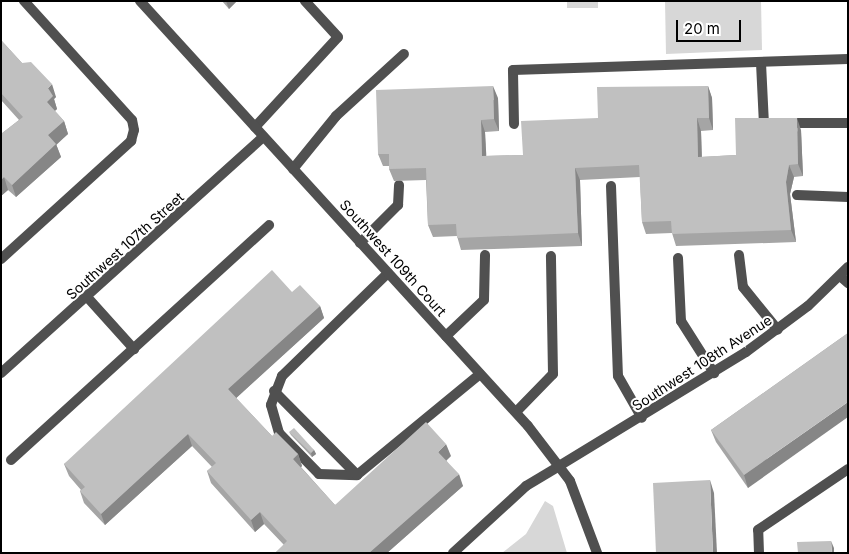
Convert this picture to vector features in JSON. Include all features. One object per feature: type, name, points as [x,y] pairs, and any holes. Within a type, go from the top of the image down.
[{"type":"street","points":[[1,259],[131,141],[134,130],[132,120],[24,1]]},
{"type":"street","name":"Southwest 109th Court","points":[[140,1],[516,412],[559,466],[579,502],[597,553]]},
{"type":"street","points":[[255,127],[338,37],[304,1]]},
{"type":"street","points":[[293,168],[336,116],[404,54]]},
{"type":"street","points":[[514,124],[513,70],[848,59]]},
{"type":"street","points":[[761,63],[764,125]]},
{"type":"street","points":[[798,123],[848,123]]},
{"type":"street","name":"Southwest 107th Street","points":[[1,373],[88,298],[264,137]]},
{"type":"street","points":[[360,243],[396,208],[399,185]]},
{"type":"street","points":[[612,186],[618,376],[642,418]]},
{"type":"street","points":[[797,195],[848,198]]},
{"type":"street","points":[[11,460],[269,225]]},
{"type":"street","points":[[446,336],[484,300],[485,254]]},
{"type":"street","points":[[740,255],[743,287],[778,330]]},
{"type":"street","points":[[516,412],[553,374],[551,256]]},
{"type":"street","points":[[678,258],[681,321],[714,373]]},
{"type":"street","name":"Southwest 108th Avenue","points":[[453,553],[526,486],[642,418],[778,330],[844,279],[848,267]]},
{"type":"street","points":[[388,273],[282,376],[274,391],[271,409],[276,430],[314,471],[333,478],[357,474],[480,374]]},
{"type":"street","points":[[88,298],[134,349]]},
{"type":"street","points":[[274,391],[357,474]]},
{"type":"street","points":[[759,553],[758,530],[848,469]]},
{"type":"shaded area","points":[[567,1],[598,1],[598,8],[567,8]]},
{"type":"shaded area","points":[[665,1],[761,1],[762,50],[666,54]]},
{"type":"shaded area","points":[[545,501],[553,506],[567,553],[502,553],[526,534]]},
{"type":"building","points":[[1,40],[22,63],[31,62],[52,84],[48,88],[53,96],[47,102],[64,121],[48,135],[56,144],[12,185],[4,177],[1,180],[1,134],[23,117],[1,93]]},
{"type":"building","points":[[493,86],[494,119],[481,120],[482,156],[523,155],[521,121],[598,118],[597,87],[708,86],[709,118],[697,118],[698,157],[736,155],[735,118],[797,118],[798,164],[789,165],[786,182],[791,230],[672,234],[671,221],[642,222],[639,165],[575,168],[578,233],[457,238],[456,224],[428,225],[426,168],[389,169],[389,154],[378,154],[376,90]]},
{"type":"building","points":[[272,270],[292,292],[300,285],[320,306],[228,389],[272,436],[276,432],[298,454],[293,459],[335,505],[426,422],[446,444],[438,452],[459,474],[369,553],[275,553],[287,541],[260,512],[251,520],[207,471],[216,463],[188,434],[101,514],[80,491],[85,487],[64,464]]},
{"type":"building","points":[[848,333],[848,402],[744,475],[711,430]]},
{"type":"building","points":[[294,428],[314,450],[311,453],[289,432]]},
{"type":"building","points":[[710,480],[713,553],[656,553],[653,483]]},
{"type":"building","points":[[831,541],[832,553],[798,553],[797,542]]}]
